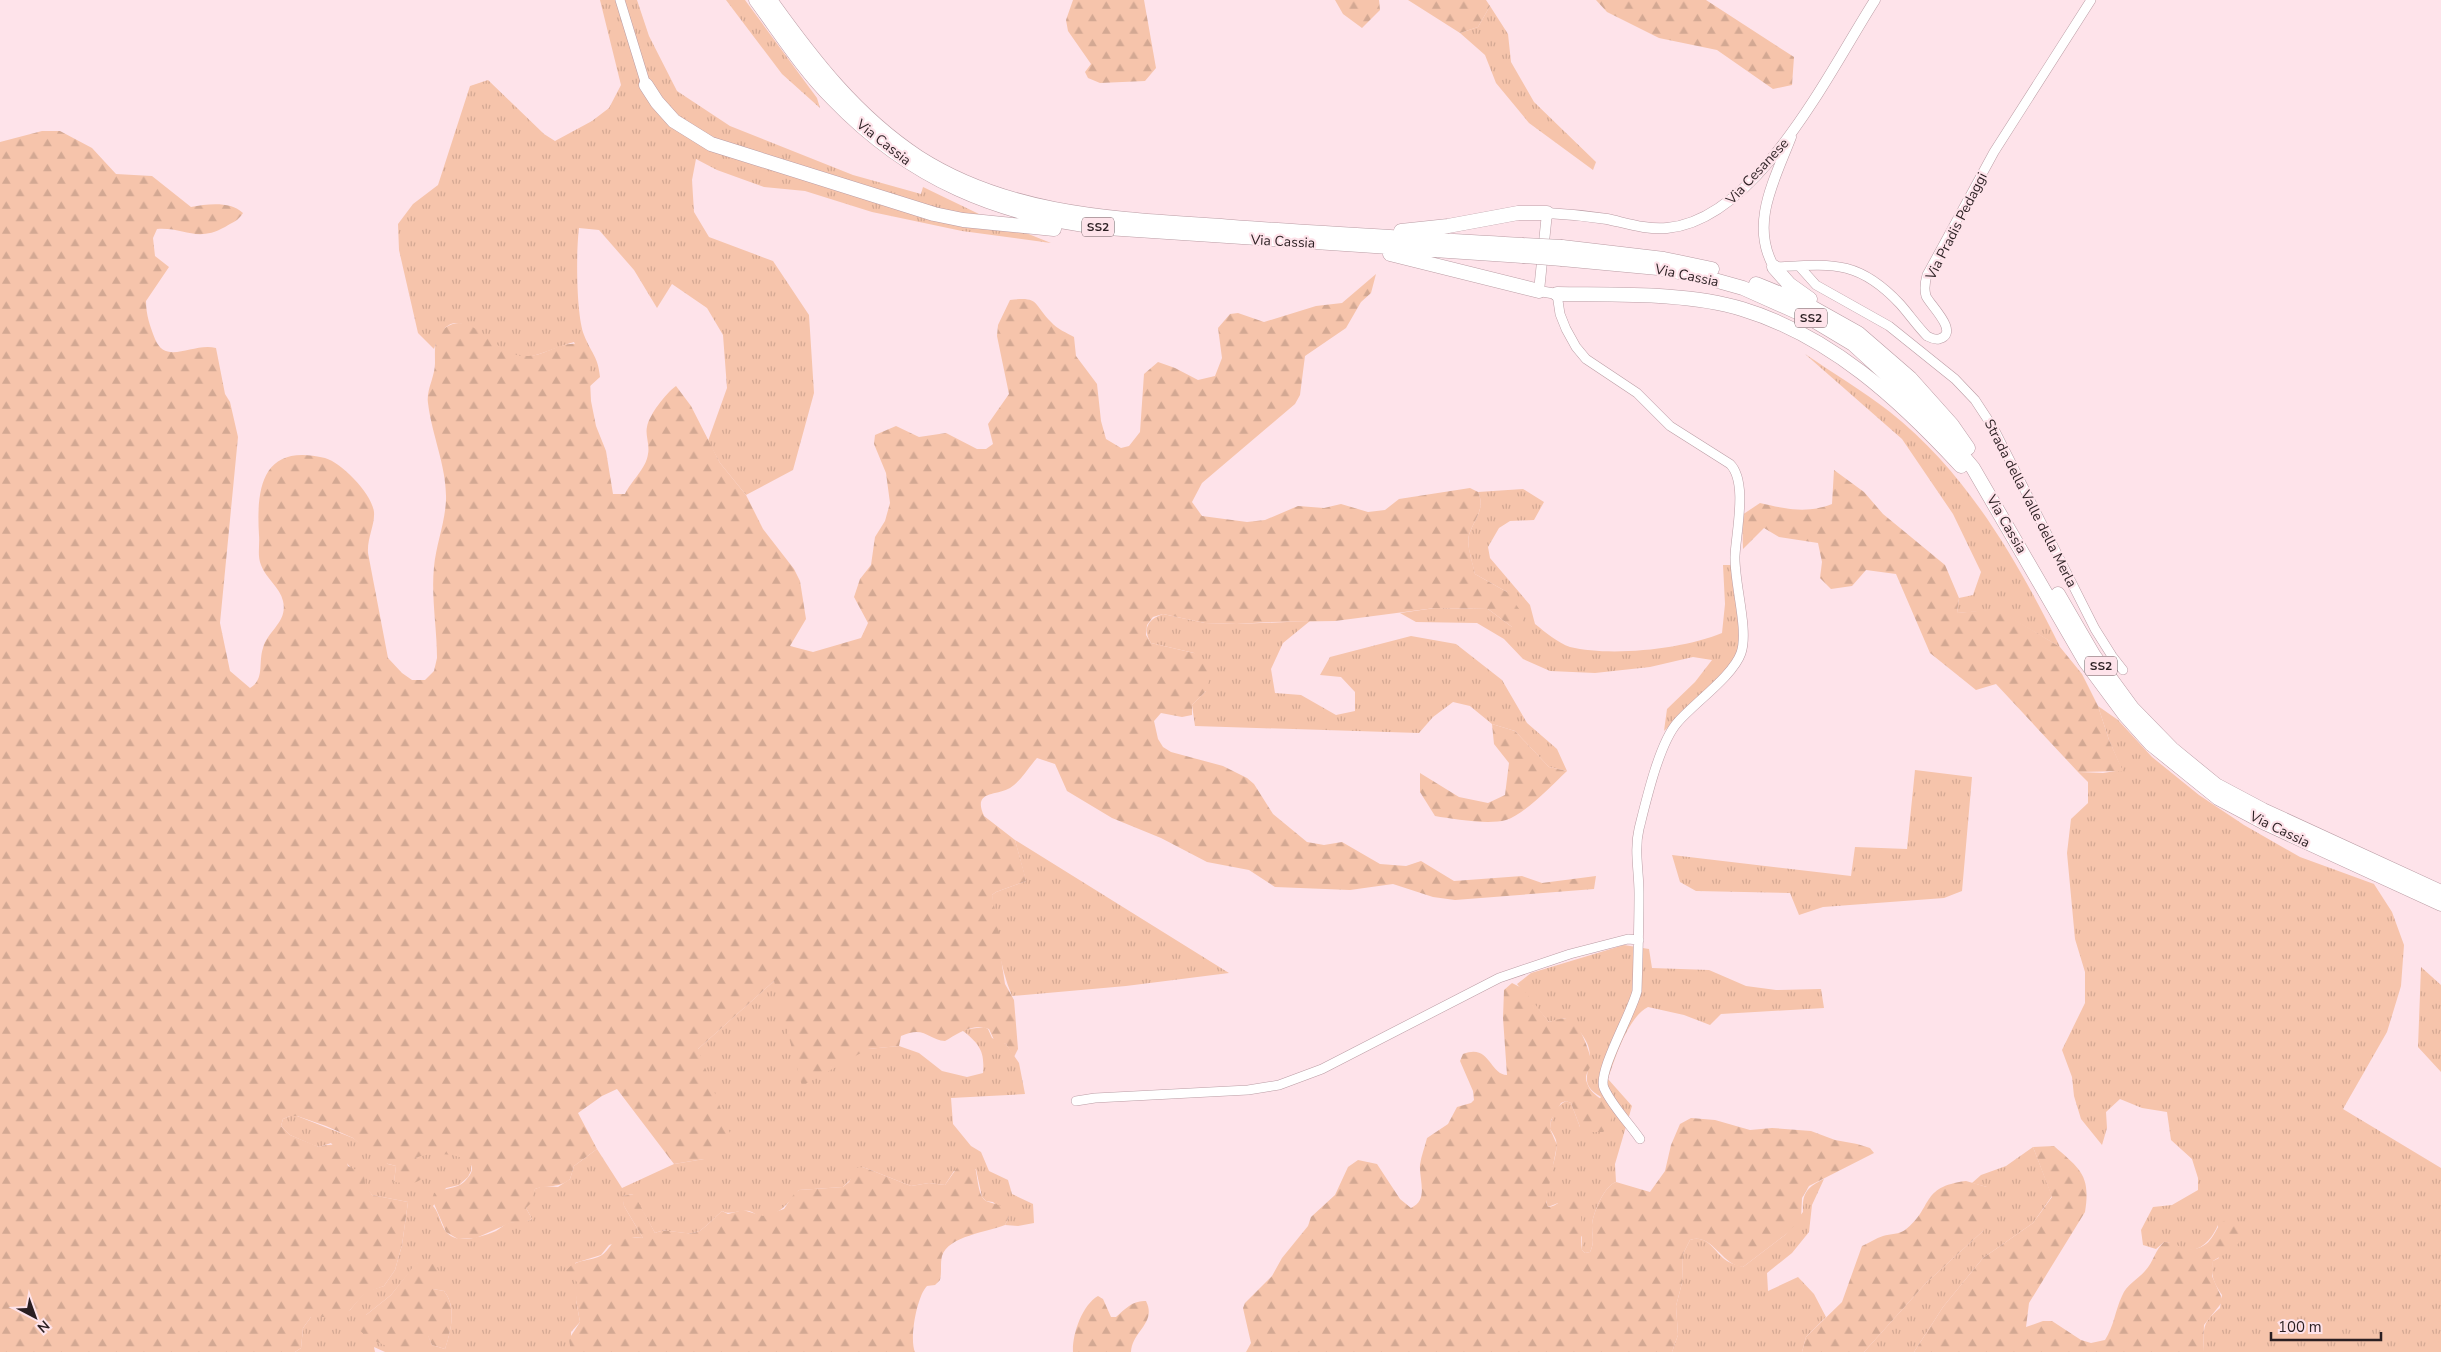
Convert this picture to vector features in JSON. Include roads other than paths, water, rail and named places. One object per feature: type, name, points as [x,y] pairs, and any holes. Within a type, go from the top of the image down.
[{"type":"highway","name":"Via Cassia","points":[[756,0],[799,60],[833,99],[877,140],[919,169],[965,193],[1006,209],[1054,222],[1107,228],[1350,245],[1522,250]]},
{"type":"highway","name":"Via Cassia","points":[[770,0],[823,72],[860,112],[882,131],[920,158],[969,184],[1007,198],[1065,213],[1522,250],[1664,259],[1704,267],[1743,278],[1808,305],[1858,333],[1910,378],[1958,433],[2001,496],[2094,656],[2132,708],[2160,739],[2216,784],[2263,810],[2441,892]]},
{"type":"highway","points":[[646,85],[662,108],[683,128],[726,150],[953,218],[1055,229],[1107,228]]},
{"type":"highway","points":[[1325,234],[1363,229],[1406,231],[1518,213],[1546,212]]},
{"type":"highway","points":[[1350,245],[1539,291]]},
{"type":"highway","name":"Via Cassia","points":[[1562,253],[1700,276],[1743,288],[1808,317],[1854,344],[1904,389],[1956,446],[1973,468],[1993,499],[2085,661],[2125,715],[2151,744],[2218,798],[2267,824],[2441,904]]},
{"type":"highway","points":[[1774,267],[1792,286],[1838,316],[1858,333]]},
{"type":"highway","points":[[1557,294],[1694,299],[1740,308],[1790,327],[1831,351],[1895,398],[1993,499]]},
{"type":"street","points":[[620,0],[646,85]]},
{"type":"street","name":"Via Cesanese","points":[[1546,212],[1582,215],[1654,228],[1676,227],[1695,222],[1720,209],[1735,197],[1794,131],[1875,0]]},
{"type":"street","name":"Via Pradis Pedaggi","points":[[1774,267],[1837,266],[1864,274],[1891,295],[1927,336],[1938,339],[1944,336],[1946,331],[1945,323],[1926,295],[1928,276],[1994,152],[2091,0]]},
{"type":"street","points":[[1774,267],[1764,240],[1765,207],[1794,131]]},
{"type":"street","points":[[1546,212],[1539,291],[1557,294],[1562,320],[1582,355],[1638,393],[1670,426],[1730,464],[1736,473],[1740,489],[1735,567],[1743,633],[1742,648],[1733,666],[1678,722],[1665,745],[1637,842],[1639,940],[1635,999],[1606,1068],[1603,1081],[1607,1093],[1640,1139]]},
{"type":"street","name":"Strada della Valle della Merla","points":[[1799,266],[1819,288],[1876,318],[1898,332],[1955,379],[1974,400],[1994,428],[2095,629],[2123,670]]},
{"type":"street","points":[[1076,1101],[1095,1098],[1248,1090],[1279,1085],[1322,1068],[1499,978],[1578,952],[1628,939],[1639,940]]}]
